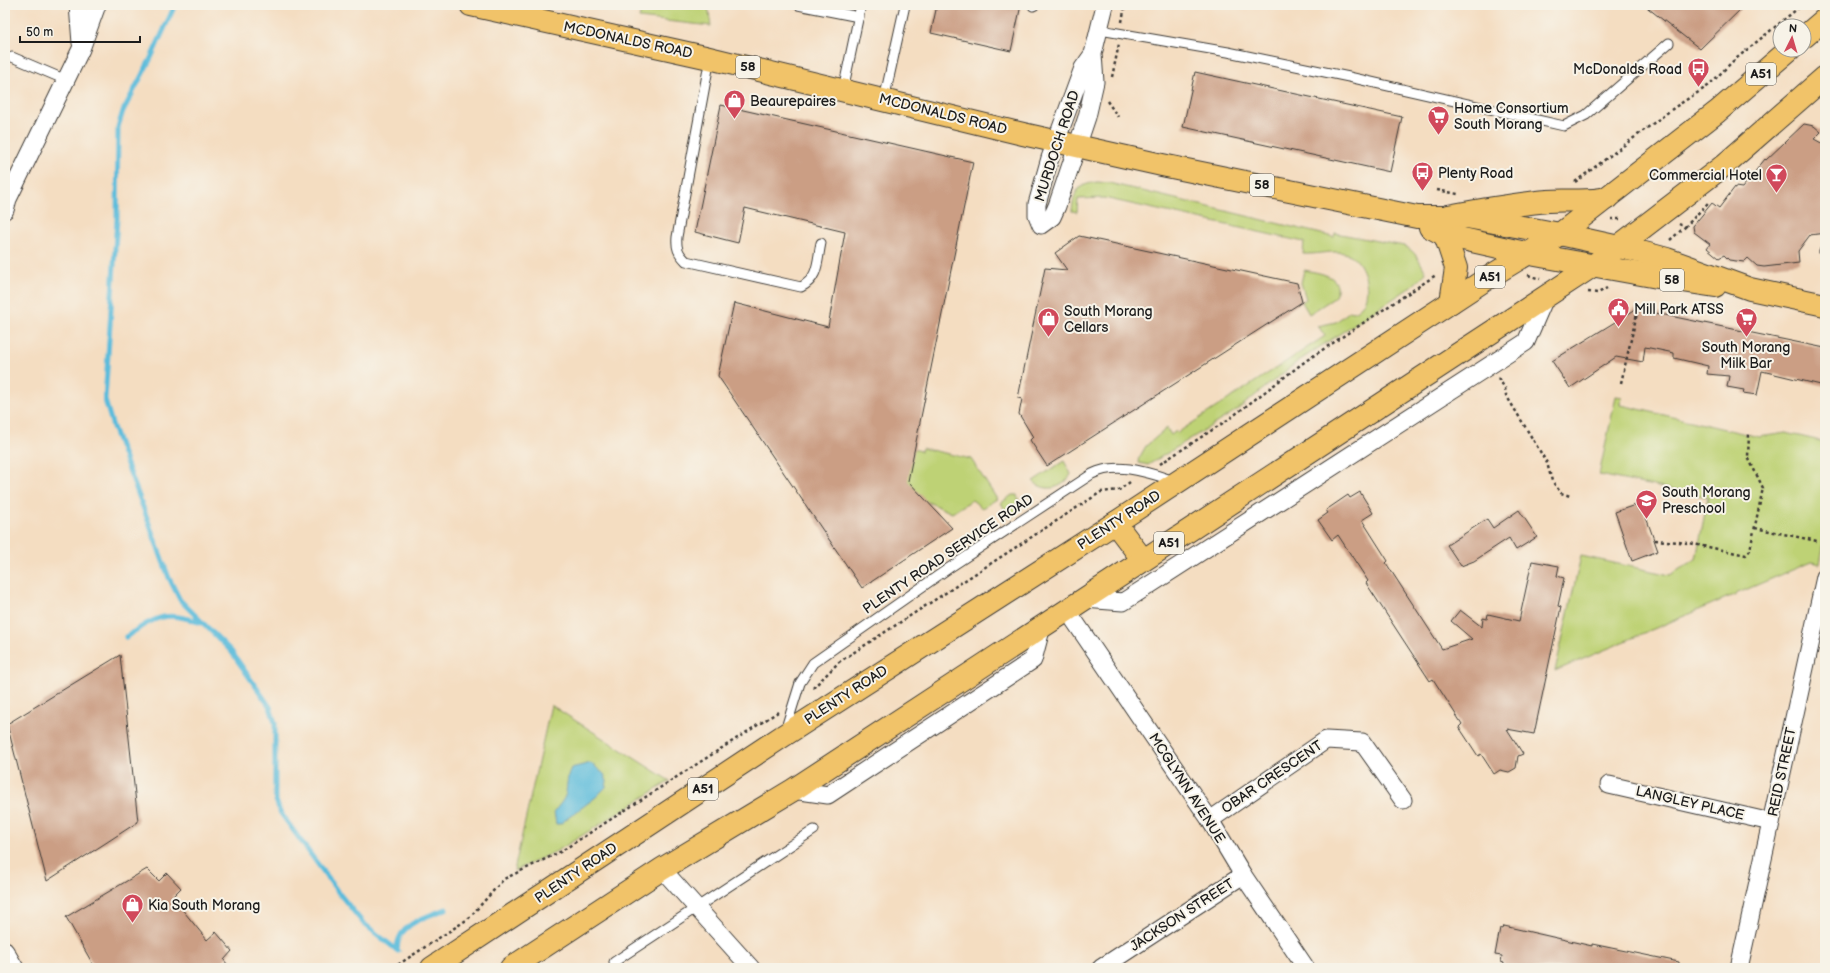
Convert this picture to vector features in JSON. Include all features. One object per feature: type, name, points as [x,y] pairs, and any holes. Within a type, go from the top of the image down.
[{"type":"main road","name":"MCDONALDS ROAD","points":[[471,5],[710,58],[1077,146],[1417,217],[1436,231],[1446,225],[1475,218],[1560,234]]},
{"type":"main road","points":[[1812,30],[1825,19]]},
{"type":"main road","name":"PLENTY ROAD","points":[[432,968],[783,736],[1115,523],[1494,274],[1530,254],[1560,234],[1717,112],[1780,58]]},
{"type":"main road","name":"A51","points":[[511,968],[662,869],[793,790],[1594,265],[1620,247],[1727,162],[1825,77]]},
{"type":"main road","points":[[1451,302],[1456,268],[1446,225],[1485,209],[1546,201],[1589,202],[1607,198]]},
{"type":"main road","name":"MCDONALDS ROAD","points":[[1446,225],[1530,254],[1594,265]]},
{"type":"main road","name":"58","points":[[1560,234],[1667,259],[1750,289]]},
{"type":"main road","name":"58","points":[[1594,265],[1683,282],[1750,289],[1825,305]]},
{"type":"main road","points":[[1115,523],[1143,560]]},
{"type":"street","points":[[78,5],[81,49]]},
{"type":"street","points":[[5,210],[8,199],[81,49],[97,5]]},
{"type":"street","name":"MURDOCH ROAD","points":[[1093,54],[1095,82],[1077,146],[1052,217],[1041,225],[1037,215],[1036,204],[1055,141],[1083,68],[1093,54],[1105,5]]},
{"type":"street","points":[[1075,604],[1123,602],[1526,342],[1545,298]]},
{"type":"street","points":[[1282,469],[1333,466]]},
{"type":"street","name":"REID STREET","points":[[1739,968],[1825,577]]},
{"type":"street","name":"MCGLYNN AVENUE","points":[[1075,604],[1210,820],[1242,875],[1306,968]]},
{"type":"street","name":"OBAR CRESCENT","points":[[1210,820],[1326,740],[1362,742],[1403,800]]},
{"type":"street","name":"LANGLEY PLACE","points":[[1609,785],[1771,822]]},
{"type":"street","points":[[662,869],[751,968]]},
{"type":"street","name":"JACKSON STREET","points":[[1101,968],[1121,962],[1242,875]]},
{"type":"street","points":[[5,951],[15,968]]},
{"type":"lane","points":[[798,5],[859,17]]},
{"type":"lane","points":[[843,90],[862,5]]},
{"type":"lane","points":[[884,100],[905,5]]},
{"type":"lane","points":[[1100,30],[1187,44],[1349,77],[1564,126],[1586,115],[1669,43]]},
{"type":"lane","points":[[12,57],[66,80]]},
{"type":"lane","points":[[710,58],[676,248],[679,254],[686,261],[801,287],[810,282],[815,273],[821,243]]},
{"type":"lane","name":"PLENTY ROAD SERVICE ROAD","points":[[783,736],[800,683],[813,663],[871,621],[949,568],[1092,474],[1109,468],[1128,469],[1177,482]]},
{"type":"lane","points":[[614,962],[814,830]]},
{"type":"path","points":[[1110,85],[1125,5]]},
{"type":"path","points":[[1569,186],[1675,107],[1708,86],[1732,62],[1802,5]]},
{"type":"path","points":[[1107,100],[1118,117]]},
{"type":"path","points":[[1155,467],[1229,419],[1307,360],[1432,277]]},
{"type":"path","points":[[1621,383],[1638,309]]},
{"type":"path","points":[[1498,378],[1505,388],[1506,395],[1547,462],[1552,480],[1561,492],[1570,496]]},
{"type":"path","points":[[1654,540],[1689,543],[1746,555],[1750,550],[1763,488],[1748,457],[1749,434]]},
{"type":"path","points":[[812,689],[839,662],[1101,492],[1119,490],[1133,479]]},
{"type":"path","points":[[1755,528],[1817,541]]},
{"type":"path","points":[[393,968],[468,919],[504,879],[560,852],[783,709]]},
{"type":"green space","points":[[643,5],[708,5],[711,26],[639,18]]},
{"type":"green space","points":[[1097,182],[1109,183],[1334,237],[1335,233],[1404,246],[1411,250],[1420,261],[1426,273],[1411,287],[1297,362],[1237,410],[1148,465],[1139,463],[1138,460],[1146,446],[1167,428],[1171,435],[1176,431],[1177,433],[1325,336],[1318,326],[1336,322],[1350,311],[1353,312],[1360,307],[1365,300],[1367,291],[1366,282],[1360,264],[1348,254],[1332,252],[1303,254],[1304,242],[1104,198],[1078,199],[1077,212],[1072,211],[1074,198],[1078,190],[1085,185]]},
{"type":"green space","points":[[1304,270],[1329,276],[1337,284],[1337,290],[1334,298],[1309,314],[1302,302],[1306,299],[1301,283]]},
{"type":"green space","points":[[1616,396],[1622,397],[1621,405],[1759,437],[1786,433],[1825,442],[1825,536],[1820,564],[1811,562],[1555,671],[1581,556],[1670,575],[1696,559],[1708,497],[1599,475]]},
{"type":"green space","points":[[922,448],[971,459],[997,499],[982,508],[972,500],[952,513],[919,498],[906,478],[913,449],[921,451]]},
{"type":"green space","points":[[1064,461],[1071,474],[1064,483],[1054,488],[1048,488],[1038,485],[1033,481]]},
{"type":"green space","points":[[1012,495],[1017,495],[1019,506],[1017,511],[1010,518],[1001,503]]},
{"type":"green space","points":[[551,705],[670,781],[557,851],[514,871]]},
{"type":"water","points":[[591,763],[604,774],[607,781],[606,787],[596,797],[560,824],[556,824],[554,812],[565,796],[571,768]]},
{"type":"building","points":[[937,5],[1021,5],[1011,51],[931,33]]},
{"type":"building","points":[[1644,5],[1745,5],[1700,49]]},
{"type":"building","points":[[1195,72],[1402,117],[1390,172],[1183,127]]},
{"type":"building","points":[[721,105],[973,162],[908,481],[952,528],[862,588],[718,376],[734,303],[828,327],[845,232],[745,208],[738,243],[695,232]]},
{"type":"building","name":"Commercial Hotel","points":[[1804,124],[1814,126],[1821,132],[1814,139],[1825,145],[1825,233],[1810,235],[1798,251],[1799,263],[1764,267],[1757,266],[1748,258],[1744,262],[1729,260],[1724,255],[1719,258],[1707,248],[1710,244],[1694,232],[1693,226],[1712,203],[1719,208],[1735,187],[1742,188],[1765,159],[1766,160]]},
{"type":"building","points":[[1079,236],[1297,283],[1302,302],[1047,466],[1030,440],[1033,437],[1019,414],[1022,399],[1018,398],[1045,268],[1067,270],[1055,253]]},
{"type":"building","points":[[1636,309],[1825,348],[1825,386],[1762,371],[1757,395],[1743,393],[1744,390],[1727,387],[1729,376],[1707,374],[1708,366],[1674,358],[1674,353],[1645,347],[1643,362],[1616,357],[1570,388],[1552,361]]},
{"type":"building","points":[[1360,492],[1373,513],[1362,520],[1388,561],[1386,563],[1442,649],[1472,639],[1451,621],[1460,610],[1482,627],[1483,618],[1487,619],[1488,614],[1519,621],[1532,561],[1559,566],[1557,576],[1564,578],[1558,606],[1561,607],[1534,734],[1507,729],[1523,754],[1518,756],[1516,768],[1509,772],[1500,770],[1494,774],[1481,754],[1478,756],[1459,727],[1462,724],[1433,679],[1430,681],[1366,583],[1368,581],[1338,535],[1332,540],[1318,520],[1328,513],[1326,510],[1348,495],[1350,498]]},
{"type":"building","name":"South Morang Preschool","points":[[1641,503],[1658,551],[1632,561],[1615,512]]},
{"type":"building","points":[[1519,510],[1537,537],[1516,550],[1509,538],[1474,561],[1461,566],[1447,545],[1487,519],[1493,528]]},
{"type":"building","points":[[120,655],[138,822],[47,881],[7,724]]},
{"type":"building","name":"Kia South Morang","points":[[147,869],[159,881],[167,873],[181,888],[172,897],[207,940],[216,932],[232,951],[224,960],[230,968],[95,968],[66,917]]},
{"type":"building","points":[[1504,926],[1592,946],[1592,944],[1679,962],[1679,968],[1503,968],[1504,963],[1501,962],[1502,956],[1495,955],[1500,928],[1503,929]]},
{"type":"waterway","points":[[175,5],[151,58],[123,111],[118,127],[117,219],[105,400],[113,427],[169,578],[180,600],[231,651],[270,707],[275,723],[275,797],[280,812],[338,892],[363,923],[398,951]]},
{"type":"waterway","points":[[126,637],[153,621],[169,616],[188,619],[200,623]]},
{"type":"waterway","points":[[397,950],[398,941],[407,928],[421,919],[446,909]]},
{"type":"place","name":"McDonalds Road","points":[[1698,88]]},
{"type":"place","name":"Beaurepaires","points":[[735,120]]},
{"type":"place","name":"Home Consortium South Morang","points":[[1439,136]]},
{"type":"place","name":"Plenty Road","points":[[1422,192]]},
{"type":"place","name":"Commercial Hotel","points":[[1777,194]]},
{"type":"place","name":"Mill Park ATSS","points":[[1618,328]]},
{"type":"place","name":"South Morang Cellars","points":[[1049,338]]},
{"type":"place","name":"South Morang Milk Bar","points":[[1746,338]]},
{"type":"place","name":"South Morang Preschool","points":[[1646,520]]},
{"type":"place","name":"Kia South Morang","points":[[132,924]]}]
